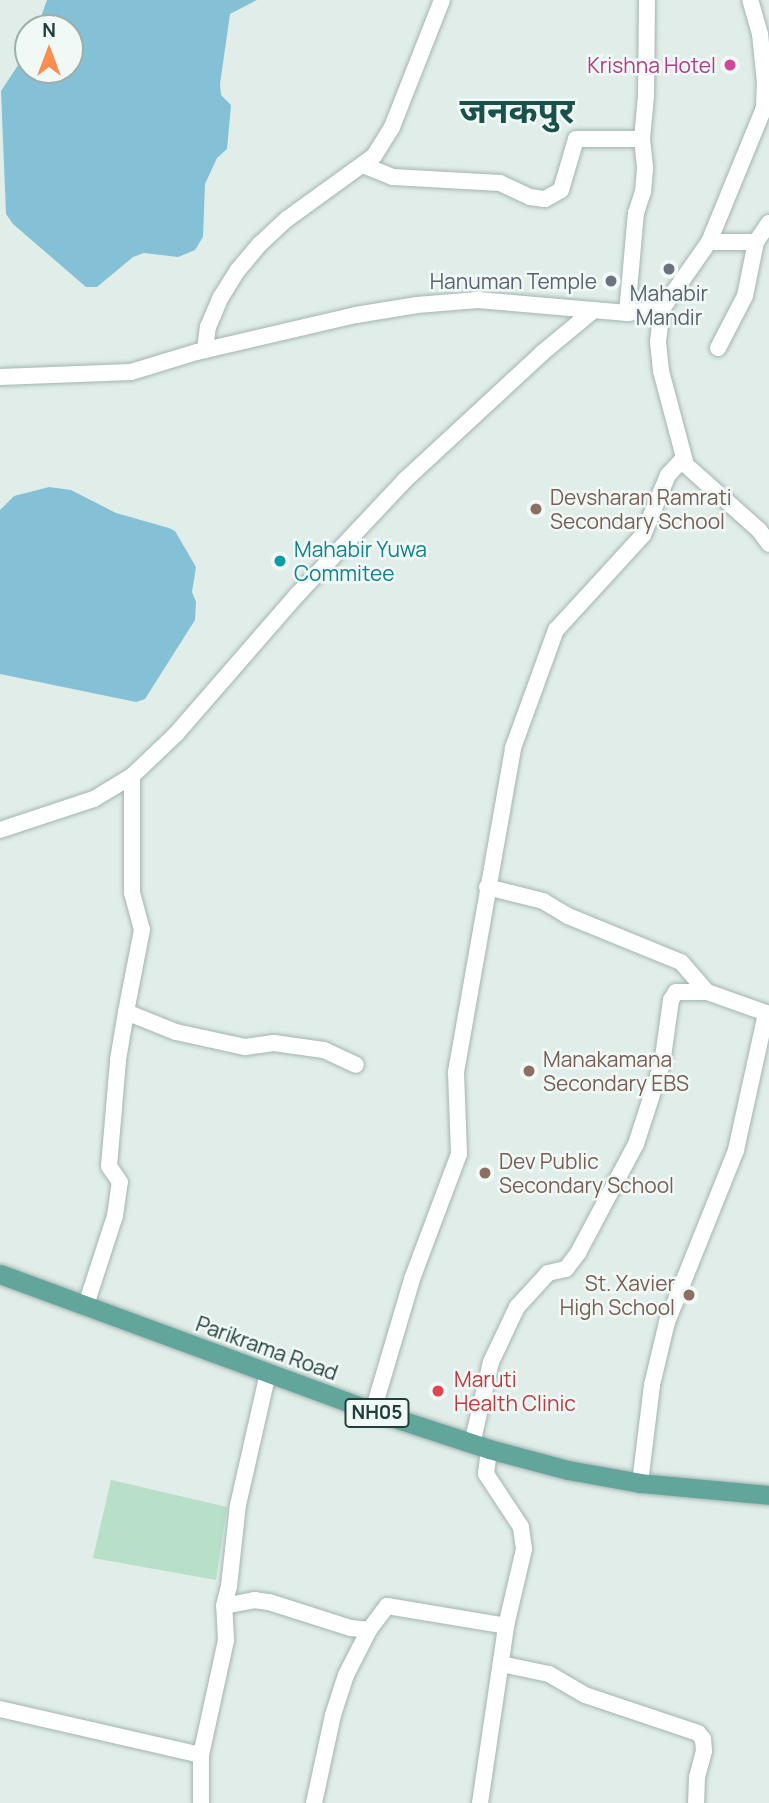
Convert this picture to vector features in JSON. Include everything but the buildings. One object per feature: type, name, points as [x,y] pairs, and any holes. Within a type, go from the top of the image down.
[{"type":"main road","name":"Parikrama Road","points":[[0,1274],[373,1411],[480,1446],[568,1470],[640,1483],[769,1495]]},
{"type":"street","points":[[205,350],[208,327],[221,297],[238,270],[260,244],[287,219],[374,156],[392,127],[442,0]]},
{"type":"street","points":[[627,313],[636,213],[643,192],[642,139],[646,96],[647,0]]},
{"type":"street","points":[[750,0],[760,34],[765,83],[764,107],[709,242],[662,309],[658,342],[661,371],[683,459],[769,544]]},
{"type":"street","points":[[363,165],[393,177],[500,183],[530,197],[544,199],[561,190],[576,139],[642,139]]},
{"type":"street","points":[[718,348],[745,296],[756,242],[769,223]]},
{"type":"street","points":[[709,242],[756,242]]},
{"type":"street","points":[[0,377],[131,372],[205,350],[356,315],[417,305],[478,300],[627,313],[662,309]]},
{"type":"street","points":[[0,830],[94,799],[132,776],[177,733],[297,596],[405,480],[542,353],[594,310]]},
{"type":"street","points":[[373,1411],[412,1279],[459,1154],[456,1072],[513,748],[556,630],[643,535],[668,475],[683,459]]},
{"type":"street","points":[[86,1305],[115,1216],[120,1182],[109,1166],[118,1060],[142,930],[132,892],[132,776]]},
{"type":"street","points":[[487,887],[543,901],[568,916],[681,962],[707,992]]},
{"type":"street","points":[[480,1803],[506,1626],[524,1539],[516,1518],[486,1474],[480,1446],[491,1362],[517,1307],[548,1273],[566,1269],[578,1253],[636,1144],[662,1063],[671,1000],[676,992],[707,992],[767,1013],[736,1150],[667,1322],[652,1385],[640,1483]]},
{"type":"street","points":[[126,1012],[176,1032],[245,1047],[274,1043],[324,1050],[356,1065]]},
{"type":"street","points":[[201,1803],[201,1755],[225,1648],[223,1606],[229,1586],[238,1505],[268,1373]]},
{"type":"street","points":[[223,1606],[254,1600],[269,1602],[351,1628],[369,1630]]},
{"type":"street","points":[[314,1803],[337,1702],[346,1675],[369,1630],[387,1606],[506,1626]]},
{"type":"street","points":[[501,1664],[549,1674],[585,1695],[698,1733],[704,1739],[704,1751],[697,1777],[696,1803]]},
{"type":"street","points":[[0,1709],[201,1755]]},
{"type":"green space","points":[[111,1480],[227,1507],[216,1580],[93,1558]]},
{"type":"water","points":[[47,0],[257,0],[230,14],[220,84],[221,95],[231,105],[227,149],[217,158],[205,184],[203,237],[195,250],[178,257],[144,253],[133,257],[97,287],[86,287],[13,224],[6,214],[1,91],[14,71],[14,84],[84,84],[84,14],[42,14]]},
{"type":"water","points":[[49,487],[71,490],[116,513],[175,531],[196,567],[192,592],[196,602],[195,620],[145,699],[136,702],[0,674],[0,510],[14,496]]},
{"type":"place","name":"Krishna Hotel","points":[[730,65]]},
{"type":"place","name":"Mahabir Mandir","points":[[669,269]]},
{"type":"place","name":"Hanuman Temple","points":[[611,281]]},
{"type":"place","name":"Devsharan Ramrati Secondary School","points":[[536,509]]},
{"type":"place","name":"Mahabir Yuwa Commitee","points":[[280,561]]},
{"type":"place","name":"Manakamana Secondary EBS","points":[[529,1071]]},
{"type":"place","name":"Dev Public Secondary School","points":[[485,1173]]},
{"type":"place","name":"St. Xavier High School","points":[[689,1295]]},
{"type":"place","name":"Maruti Health Clinic","points":[[438,1391]]},
{"type":"district","name":"जनकपुर","points":[[517,110]]}]
